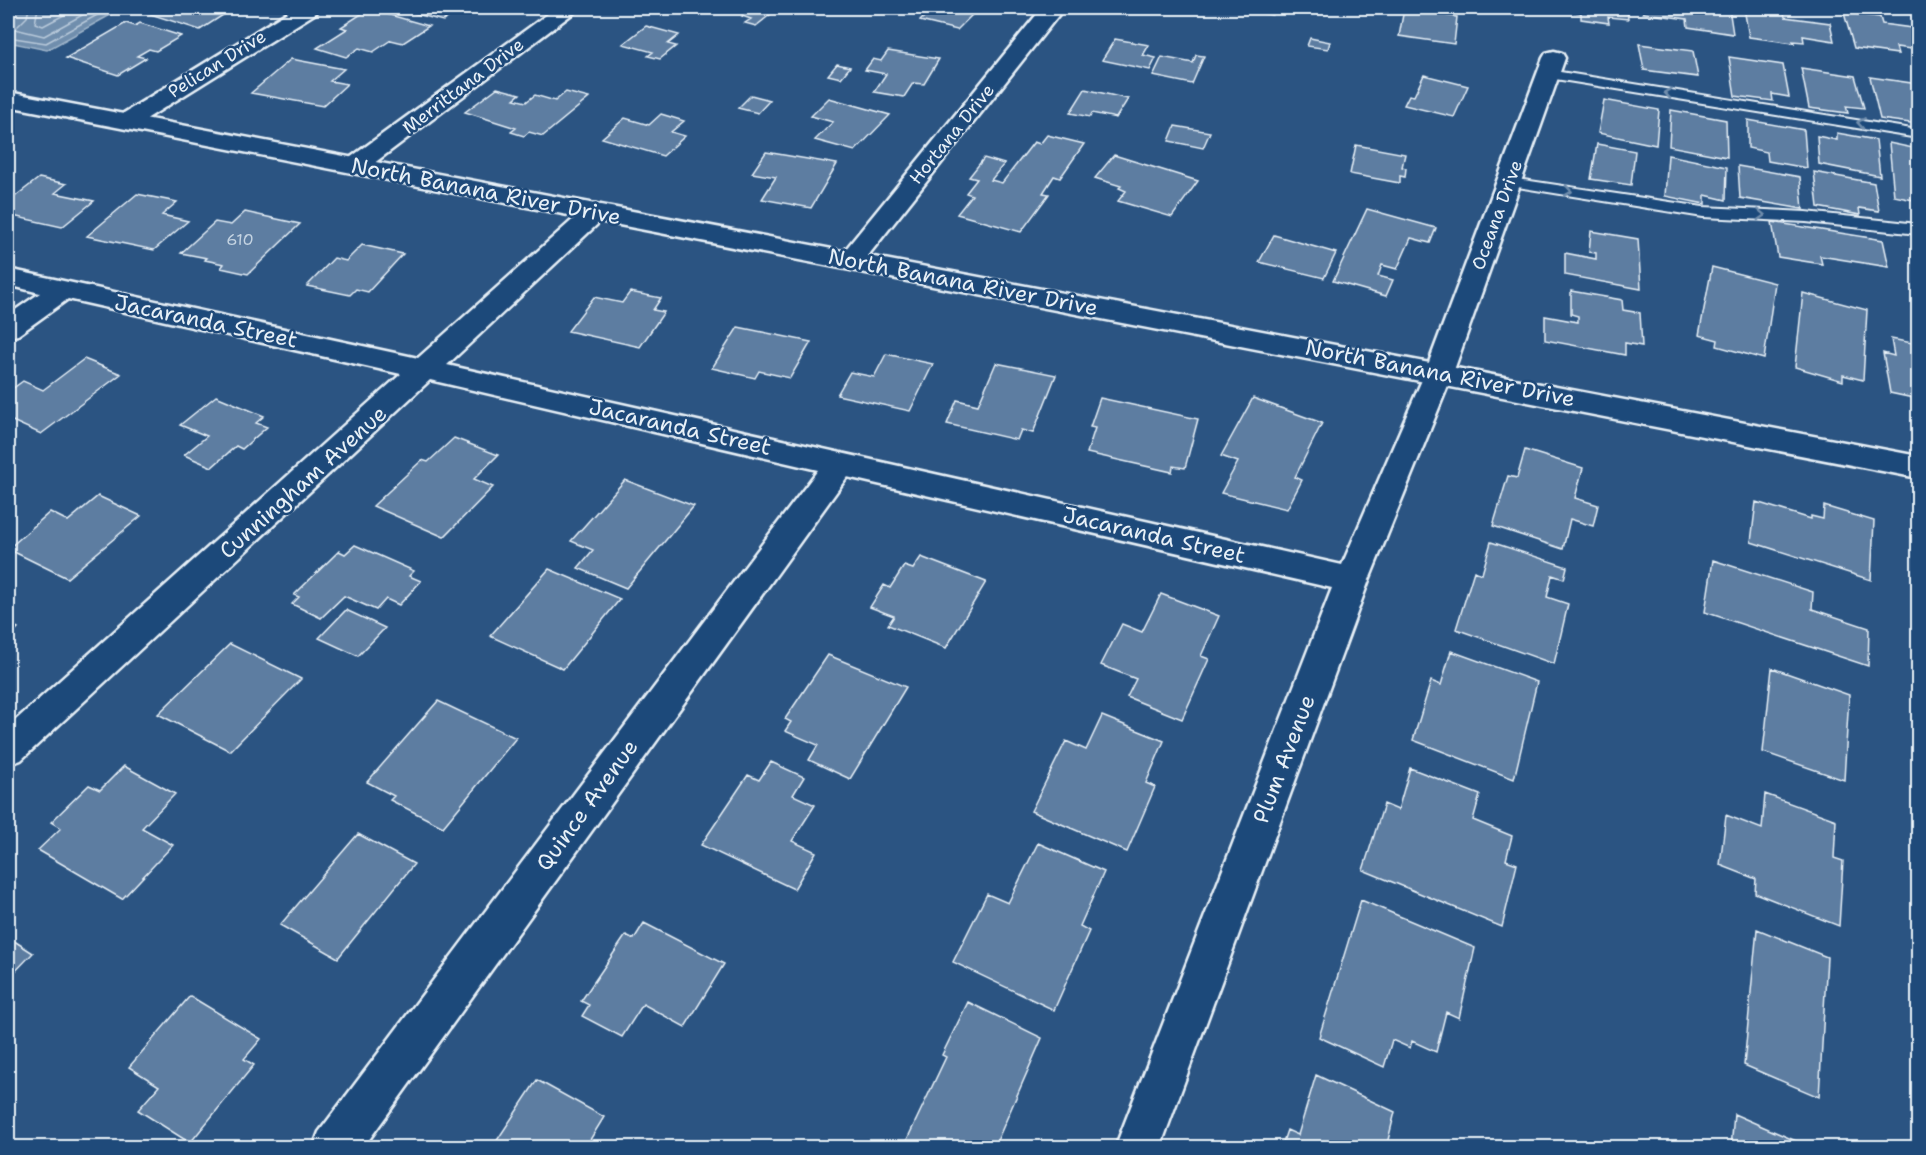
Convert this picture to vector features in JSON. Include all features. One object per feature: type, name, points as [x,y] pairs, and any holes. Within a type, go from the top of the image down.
[{"type":"street","name":"Pelican Drive","points":[[127,121],[308,8]]},
{"type":"street","name":"Merrittana Drive","points":[[356,165],[569,8]]},
{"type":"street","name":"Hortana Drive","points":[[850,261],[1053,8]]},
{"type":"street","name":"Oceana Drive","points":[[1439,373],[1551,66]]},
{"type":"street","name":"North Banana River Drive","points":[[8,99],[1918,467]]},
{"type":"street","name":"Cunningham Avenue","points":[[8,749],[427,370],[596,212]]},
{"type":"street","name":"Jacaranda Street","points":[[8,278],[427,370],[1352,580]]},
{"type":"street","points":[[8,328],[63,290]]},
{"type":"street","name":"Plum Avenue","points":[[1137,1148],[1352,580],[1439,373]]},
{"type":"street","name":"Quince Avenue","points":[[335,1148],[840,463]]},
{"type":"lane","points":[[1551,66],[1918,134]]},
{"type":"lane","points":[[1510,183],[1703,212],[1806,217],[1918,229]]},
{"type":"water","points":[[20,8],[123,8],[47,50],[8,42],[8,14]]},
{"type":"building","points":[[153,8],[234,8],[200,30],[144,12]]},
{"type":"building","points":[[394,8],[463,8],[443,21]]},
{"type":"building","points":[[753,8],[776,10],[756,26],[745,23],[751,19],[742,16]]},
{"type":"building","points":[[933,8],[946,8],[973,14],[957,30],[920,21]]},
{"type":"building","points":[[1233,8],[1274,8],[1272,15]]},
{"type":"building","points":[[1546,8],[1627,8],[1628,19],[1608,17],[1609,23],[1581,19],[1581,13]]},
{"type":"building","points":[[1643,8],[1729,8],[1733,34],[1688,27],[1687,19],[1643,13]]},
{"type":"building","points":[[1744,8],[1783,8],[1785,17],[1830,23],[1834,41],[1803,36],[1804,42],[1793,41],[1794,43],[1749,37]]},
{"type":"building","points":[[369,9],[429,26],[403,43],[391,40],[373,52],[359,48],[346,57],[317,48],[347,29],[341,27]]},
{"type":"building","points":[[1404,9],[1457,17],[1454,44],[1399,36]]},
{"type":"building","points":[[1844,13],[1880,17],[1882,24],[1912,28],[1913,31],[1918,32],[1918,50],[1896,47],[1898,54],[1854,48]]},
{"type":"building","points":[[126,23],[135,26],[140,23],[181,36],[156,51],[149,49],[137,56],[146,58],[118,75],[66,58]]},
{"type":"building","points":[[646,26],[679,35],[668,44],[676,46],[660,59],[648,56],[653,52],[623,44]]},
{"type":"building","points":[[1310,38],[1330,42],[1328,49],[1307,46]]},
{"type":"building","points":[[1115,39],[1149,45],[1143,55],[1156,58],[1150,70],[1102,60]]},
{"type":"building","points":[[1639,44],[1693,51],[1698,77],[1644,70]]},
{"type":"building","points":[[888,51],[939,59],[924,84],[913,83],[904,97],[874,92],[886,74],[865,70],[873,59],[881,61]]},
{"type":"building","points":[[1196,55],[1204,56],[1192,84],[1153,76],[1162,57],[1193,63]]},
{"type":"building","points":[[1729,57],[1783,65],[1789,97],[1772,94],[1773,101],[1735,96]]},
{"type":"building","points":[[291,59],[344,69],[330,81],[347,84],[323,106],[251,93]]},
{"type":"building","points":[[837,64],[850,67],[841,78],[828,75]]},
{"type":"building","points":[[1801,68],[1855,76],[1864,108],[1846,106],[1848,113],[1809,108]]},
{"type":"building","points":[[1424,75],[1468,86],[1454,117],[1404,105],[1409,95],[1414,96]]},
{"type":"building","points":[[1870,77],[1918,84],[1918,124],[1880,119]]},
{"type":"building","points":[[497,88],[520,94],[514,99],[526,102],[535,95],[555,101],[566,92],[589,98],[543,136],[529,132],[524,136],[511,132],[516,128],[465,112]]},
{"type":"building","points":[[1085,89],[1128,99],[1116,118],[1092,113],[1090,117],[1070,113]]},
{"type":"building","points":[[751,95],[770,100],[758,113],[738,108]]},
{"type":"building","points":[[829,98],[890,115],[855,151],[815,140],[833,122],[811,116]]},
{"type":"building","points":[[1604,100],[1659,110],[1656,145],[1598,133]]},
{"type":"building","points":[[1671,110],[1726,120],[1727,157],[1669,146]]},
{"type":"building","points":[[661,114],[684,121],[671,132],[685,136],[663,156],[602,138],[625,118],[649,125]]},
{"type":"building","points":[[1748,120],[1804,130],[1807,168],[1768,161],[1767,152],[1748,148]]},
{"type":"building","points":[[1175,126],[1210,132],[1203,148],[1169,141]]},
{"type":"building","points":[[1837,133],[1876,140],[1880,176],[1819,164],[1817,136],[1837,140]]},
{"type":"building","points":[[1047,135],[1084,144],[1060,178],[1054,176],[1043,193],[1049,194],[1021,232],[957,214],[972,195],[966,193],[977,179],[969,177],[984,158],[1004,164],[991,180],[1002,183],[1034,142],[1040,144]]},
{"type":"building","points":[[1889,143],[1918,149],[1918,201],[1894,196]]},
{"type":"building","points":[[1597,144],[1635,151],[1631,185],[1591,179]]},
{"type":"building","points":[[1356,145],[1405,154],[1402,167],[1406,168],[1405,177],[1400,176],[1400,183],[1350,174]]},
{"type":"building","points":[[766,152],[837,164],[811,208],[762,199],[776,177],[752,173]]},
{"type":"building","points":[[1114,155],[1198,181],[1172,217],[1118,201],[1126,191],[1119,188],[1121,186],[1095,178]]},
{"type":"building","points":[[1668,155],[1727,167],[1726,200],[1705,195],[1705,204],[1665,196]]},
{"type":"building","points":[[1738,166],[1800,177],[1803,209],[1740,198]]},
{"type":"building","points":[[1814,172],[1874,183],[1879,211],[1859,208],[1860,215],[1818,207]]},
{"type":"building","points":[[39,178],[66,184],[55,193],[94,201],[62,227],[8,215],[8,202]]},
{"type":"building","points":[[137,194],[177,202],[162,215],[188,221],[154,250],[87,236]]},
{"type":"building","points":[[1367,209],[1436,228],[1430,243],[1411,238],[1397,269],[1382,265],[1378,276],[1393,280],[1386,296],[1333,281]]},
{"type":"building","points":[[245,212],[300,224],[248,274],[221,268],[224,264],[205,260],[207,258],[181,253],[215,222],[231,225]]},
{"type":"building","points":[[1772,222],[1883,240],[1889,267],[1820,256],[1822,264],[1778,257]]},
{"type":"building","points":[[1591,231],[1638,239],[1641,289],[1565,275],[1565,253],[1596,259],[1596,253],[1589,252]]},
{"type":"building","points":[[1274,235],[1336,253],[1324,278],[1259,262]]},
{"type":"building","points":[[362,245],[403,254],[368,292],[356,289],[350,295],[307,286],[334,258],[346,261]]},
{"type":"building","points":[[1712,267],[1775,283],[1764,359],[1717,346],[1718,340],[1699,335]]},
{"type":"building","points":[[1571,291],[1622,300],[1623,310],[1640,313],[1642,346],[1625,343],[1625,355],[1545,340],[1545,316],[1578,322],[1578,316],[1571,314]]},
{"type":"building","points":[[630,292],[661,298],[653,310],[664,312],[640,347],[568,331],[594,297],[622,303]]},
{"type":"building","points":[[1803,293],[1867,310],[1863,380],[1843,375],[1843,381],[1795,367]]},
{"type":"building","points":[[738,327],[811,342],[790,378],[759,371],[755,378],[712,368]]},
{"type":"building","points":[[1891,339],[1918,344],[1918,399],[1890,393],[1883,353],[1894,356]]},
{"type":"building","points":[[886,354],[933,364],[910,411],[837,395],[850,372],[874,377]]},
{"type":"building","points":[[84,359],[121,374],[41,434],[8,419],[8,392],[23,381],[43,390]]},
{"type":"building","points":[[996,363],[1056,375],[1033,433],[1021,430],[1017,440],[947,424],[957,400],[978,405]]},
{"type":"building","points":[[216,396],[264,416],[256,423],[267,427],[242,449],[236,446],[212,467],[184,455],[207,436],[180,425]]},
{"type":"building","points":[[1100,398],[1198,419],[1185,468],[1173,466],[1172,472],[1087,453],[1095,428],[1090,427]]},
{"type":"building","points":[[1253,398],[1322,423],[1295,477],[1302,480],[1287,509],[1221,493],[1238,462],[1221,456]]},
{"type":"building","points":[[454,438],[498,455],[474,479],[493,487],[444,537],[373,506],[422,460],[428,462]]},
{"type":"building","points":[[1525,450],[1583,468],[1575,498],[1598,505],[1593,526],[1570,519],[1563,549],[1493,526],[1508,476],[1517,478]]},
{"type":"building","points":[[625,480],[694,506],[626,588],[578,568],[593,550],[571,541]]},
{"type":"building","points":[[98,496],[141,516],[67,578],[8,549],[50,512],[68,521]]},
{"type":"building","points":[[1756,502],[1811,519],[1811,516],[1823,519],[1824,506],[1874,521],[1871,580],[1751,542]]},
{"type":"building","points":[[1491,542],[1567,567],[1564,579],[1552,575],[1547,597],[1568,604],[1554,664],[1456,629],[1474,571],[1482,574]]},
{"type":"building","points":[[355,545],[414,571],[409,576],[421,581],[399,605],[386,599],[376,610],[344,596],[321,618],[292,604],[299,597],[294,595],[339,551],[345,554]]},
{"type":"building","points":[[921,557],[986,582],[946,648],[888,625],[894,616],[870,607],[884,585],[890,588],[904,566],[913,569]]},
{"type":"building","points":[[1713,560],[1813,592],[1812,609],[1869,628],[1868,666],[1705,612]]},
{"type":"building","points":[[549,569],[620,599],[563,669],[490,636]]},
{"type":"building","points":[[1161,594],[1219,616],[1201,656],[1209,659],[1182,719],[1127,697],[1136,679],[1101,665],[1122,624],[1142,632]]},
{"type":"building","points":[[346,610],[385,628],[358,656],[319,638]]},
{"type":"building","points":[[8,623],[18,628],[8,638]]},
{"type":"building","points":[[230,644],[301,679],[230,751],[158,714]]},
{"type":"building","points":[[1451,651],[1537,682],[1514,779],[1413,740],[1431,681],[1441,685]]},
{"type":"building","points":[[828,655],[906,687],[850,779],[809,760],[818,745],[785,731],[791,722],[785,719]]},
{"type":"building","points":[[1772,668],[1849,695],[1844,780],[1763,752]]},
{"type":"building","points":[[438,701],[516,738],[443,827],[390,800],[394,796],[367,782]]},
{"type":"building","points":[[1102,716],[1164,741],[1146,783],[1155,787],[1127,852],[1031,811],[1066,741],[1086,750]]},
{"type":"building","points":[[771,762],[804,777],[793,795],[815,805],[792,841],[816,852],[794,889],[701,845],[748,775],[759,780]]},
{"type":"building","points":[[124,766],[175,794],[142,828],[173,845],[122,899],[38,850],[61,828],[51,822],[89,785],[100,790]]},
{"type":"building","points":[[1410,768],[1480,795],[1473,820],[1512,836],[1506,860],[1517,864],[1502,927],[1363,870],[1384,804],[1398,810]]},
{"type":"building","points":[[1765,794],[1836,820],[1834,858],[1843,861],[1839,926],[1755,893],[1756,879],[1720,865],[1726,815],[1762,829]]},
{"type":"building","points":[[358,834],[414,864],[338,958],[280,925]]},
{"type":"building","points":[[1038,843],[1104,872],[1080,926],[1089,931],[1054,1010],[953,962],[987,894],[1008,903]]},
{"type":"building","points":[[1361,900],[1475,948],[1459,1018],[1446,1012],[1436,1052],[1412,1041],[1410,1048],[1392,1040],[1384,1067],[1319,1037]]},
{"type":"building","points":[[644,923],[724,964],[685,1027],[643,1004],[622,1037],[582,1016],[589,1005],[581,1001],[626,935],[634,939]]},
{"type":"building","points":[[1757,929],[1827,957],[1819,1097],[1744,1065]]},
{"type":"building","points":[[8,937],[33,953],[8,979]]},
{"type":"building","points":[[190,996],[261,1039],[244,1059],[254,1065],[190,1143],[138,1110],[159,1086],[129,1067]]},
{"type":"building","points":[[968,1002],[1042,1038],[994,1148],[903,1148],[946,1057],[942,1055]]},
{"type":"building","points":[[1316,1075],[1395,1112],[1386,1148],[1281,1148],[1287,1130],[1298,1135]]},
{"type":"building","points":[[537,1080],[604,1117],[585,1148],[492,1148]]},
{"type":"building","points":[[1734,1114],[1812,1148],[1731,1148]]}]
